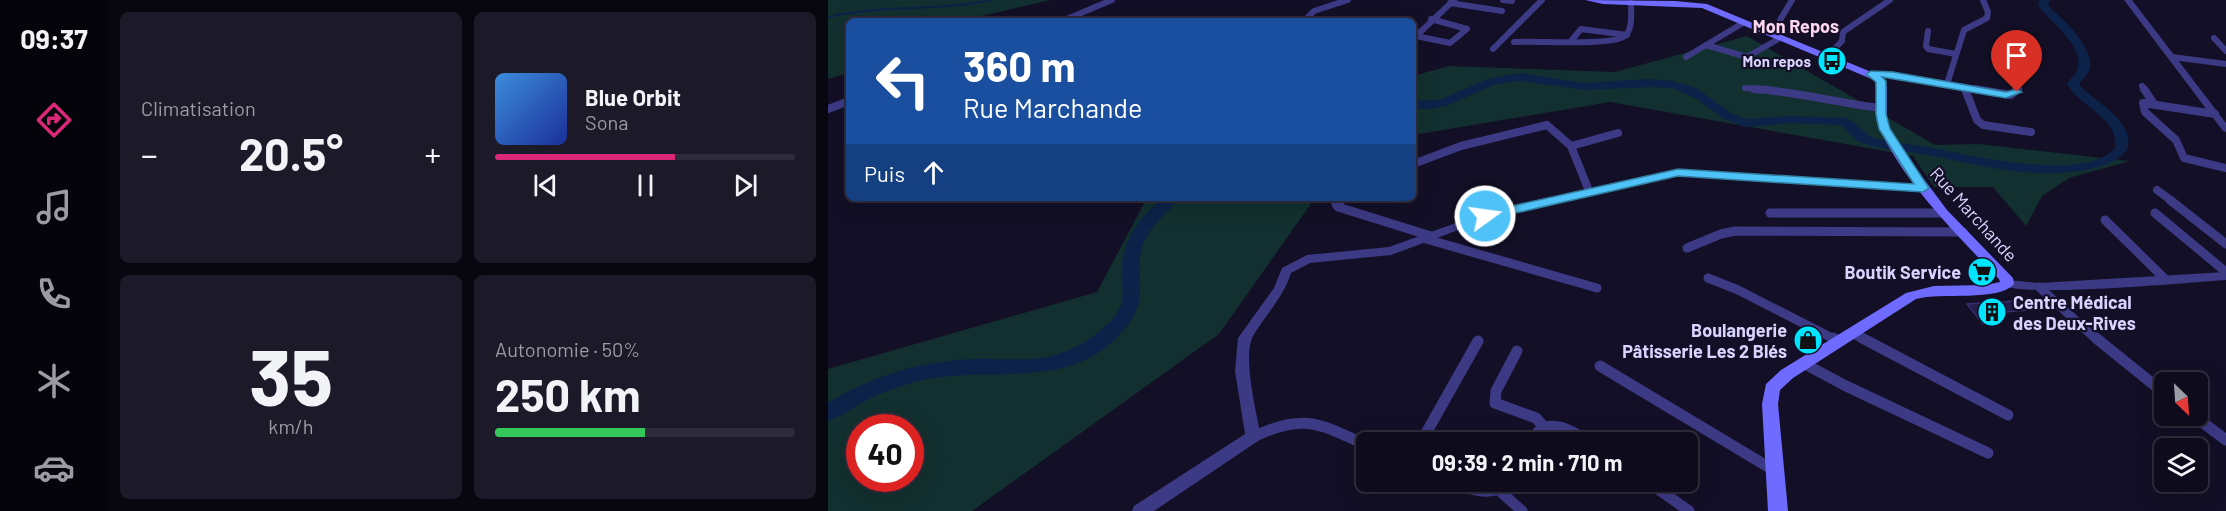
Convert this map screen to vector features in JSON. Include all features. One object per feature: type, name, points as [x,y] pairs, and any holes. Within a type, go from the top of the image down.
[{"type":"main road","points":[[1589,0],[1631,3],[1679,1],[1704,6],[1871,74]]},
{"type":"main road","name":"Rue Marchande","points":[[1778,511],[1770,404],[1771,393],[1776,383],[1803,363],[1918,293],[1996,288],[2007,284],[2003,274],[1943,213],[1898,153],[1882,122],[1881,81],[1871,74]]},
{"type":"street","points":[[1069,18],[1112,0]]},
{"type":"street","points":[[1307,18],[1314,11],[1348,0]]},
{"type":"street","points":[[1503,0],[1512,1]]},
{"type":"street","points":[[1493,49],[1542,0]]},
{"type":"street","points":[[1706,45],[1747,57],[1778,37],[1781,17],[1792,0]]},
{"type":"street","points":[[1827,57],[1842,41],[1843,32],[1890,0]]},
{"type":"street","points":[[1947,84],[1964,30],[1987,18],[1988,12],[1983,0]]},
{"type":"street","points":[[2128,0],[2224,125]]},
{"type":"street","points":[[1416,35],[1452,2],[1502,10]]},
{"type":"street","points":[[1514,42],[1606,43],[1621,39],[1627,34],[1631,18],[1631,3]]},
{"type":"street","points":[[1416,37],[1450,43],[1467,29],[1431,19]]},
{"type":"street","points":[[1686,57],[1743,23]]},
{"type":"street","points":[[1571,41],[1581,28],[1627,34]]},
{"type":"street","points":[[1928,30],[1926,46],[1928,49],[1956,54]]},
{"type":"street","points":[[2214,38],[2225,48]]},
{"type":"street","points":[[2172,57],[2226,64]]},
{"type":"street","points":[[1871,74],[1893,75],[2006,95],[2015,94],[2018,91],[2019,67]]},
{"type":"street","points":[[1964,87],[1977,120],[1983,125],[2031,132]]},
{"type":"street","points":[[2142,87],[2154,104]]},
{"type":"street","points":[[1745,88],[1786,91],[1818,96],[1834,102],[1881,108]]},
{"type":"street","points":[[828,109],[846,102]]},
{"type":"street","points":[[2215,114],[2144,103],[2145,112],[2170,133],[2184,158],[2226,168]]},
{"type":"street","points":[[1416,163],[1461,146],[1543,125],[1551,126],[1571,146],[1589,191]]},
{"type":"street","points":[[1571,146],[1618,133]]},
{"type":"street","points":[[1253,437],[1242,371],[1242,348],[1251,328],[1280,289],[1286,271],[1307,259],[1391,251],[1485,216],[1678,172],[1923,188]]},
{"type":"street","points":[[2157,190],[2226,244]]},
{"type":"street","points":[[1340,201],[1336,204],[1338,207],[1429,238],[1597,288]]},
{"type":"street","points":[[1770,213],[1943,213]]},
{"type":"street","points":[[2155,213],[2226,274]]},
{"type":"street","points":[[2105,220],[2166,280]]},
{"type":"street","points":[[1687,248],[1735,231],[1963,232]]},
{"type":"street","points":[[2007,284],[2039,287],[2166,280],[2226,274]]},
{"type":"street","points":[[1708,278],[1846,338],[2008,415]]},
{"type":"street","points":[[2039,287],[2111,352],[2154,385]]},
{"type":"street","points":[[1427,432],[1478,341]]},
{"type":"street","points":[[1517,351],[1496,391],[1495,404],[1536,418],[1544,427]]},
{"type":"street","points":[[1803,363],[1988,453]]},
{"type":"street","points":[[1600,366],[1775,471]]},
{"type":"street","points":[[1140,511],[1253,437],[1274,426],[1290,421],[1305,421],[1356,441]]},
{"type":"street","points":[[2207,426],[2226,440]]},
{"type":"street","points":[[1537,432],[1544,427],[1565,428],[1572,432]]},
{"type":"street","points":[[1501,492],[1522,511]]},
{"type":"street","points":[[1662,492],[1689,511]]},
{"type":"green space","points":[[828,0],[1050,0],[973,18],[846,18],[846,74],[828,79]]},
{"type":"green space","points":[[1747,36],[1935,145],[1979,144],[2130,161],[2069,178],[2042,196],[2026,226],[1993,187],[1934,187],[1913,156],[1610,102],[1416,134],[1416,75],[1449,66],[1615,72]]},
{"type":"green space","points":[[1145,201],[1313,201],[1219,334],[972,511],[828,511],[828,369],[1097,292]]},
{"type":"building","name":"Centre Médical des Deux-Rives","points":[[2018,301],[2029,310],[1993,313],[2000,322],[1983,324],[1967,304]]},
{"type":"waterway","points":[[828,17],[848,13],[950,6],[991,0]]},
{"type":"waterway","points":[[1416,105],[1441,103],[1506,78],[1521,77],[1593,87],[1661,83],[1692,90],[1729,117],[1745,123],[1790,119],[1845,122],[1862,138],[1873,142],[2013,167],[2056,169],[2104,161],[2119,151],[2122,139],[2109,117],[2076,89],[2073,83],[2084,70],[2084,58],[2070,32],[2045,8],[2043,3],[2046,0]]},
{"type":"waterway","points":[[828,413],[879,386],[916,374],[955,367],[1046,366],[1069,359],[1086,350],[1104,338],[1126,315],[1133,296],[1131,262],[1136,243],[1151,218],[1169,201]]},
{"type":"place","name":"Mon repos","points":[[1832,61]]},
{"type":"place","name":"Boutik Service","points":[[1982,272]]},
{"type":"place","name":"Centre Médical des Deux-Rives","points":[[1992,312]]},
{"type":"place","name":"Boulangerie Pâtisserie Les 2 Blés","points":[[1808,340]]},
{"type":"district","name":"Mon Repos","points":[[1796,26]]},
{"type":"route","points":[[1485,216],[1678,172],[1923,188],[1904,163],[1884,129],[1881,114],[1881,81],[1871,74],[1893,75],[2006,95],[2017,92]]}]
